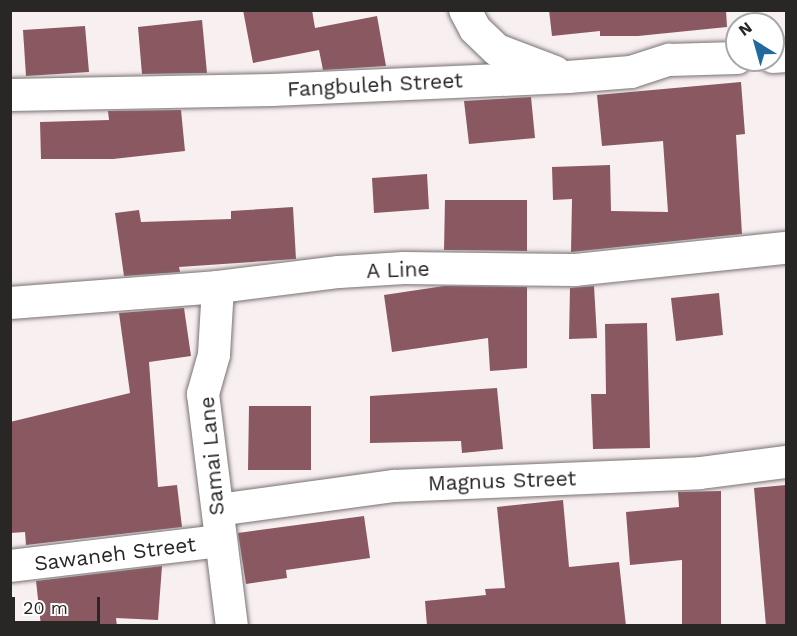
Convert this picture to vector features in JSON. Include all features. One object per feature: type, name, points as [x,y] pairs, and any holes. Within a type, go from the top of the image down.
[{"type":"street","points":[[465,10],[475,29],[497,50],[568,77]]},
{"type":"street","name":"Fangbuleh Street","points":[[10,95],[272,90],[568,77],[631,72],[669,60],[725,58]]},
{"type":"street","name":"A Line","points":[[10,303],[218,287],[404,268],[575,270],[786,248]]},
{"type":"street","name":"Samai Lane","points":[[218,287],[214,356],[203,394],[218,510],[219,542],[232,626]]},
{"type":"street","name":"Magnus Street","points":[[218,510],[394,486],[700,473],[786,462]]},
{"type":"street","name":"Sawaneh Street","points":[[10,566],[219,542]]},
{"type":"building","points":[[243,10],[312,10],[315,28],[377,16],[386,66],[323,70],[319,50],[253,63]]},
{"type":"building","points":[[549,10],[726,10],[725,27],[638,36],[600,36],[600,31],[552,36]]},
{"type":"building","points":[[202,20],[207,73],[142,74],[138,27]]},
{"type":"building","points":[[85,26],[89,72],[26,76],[23,30]]},
{"type":"building","points":[[741,82],[745,134],[736,135],[742,234],[571,252],[572,199],[553,200],[552,167],[610,165],[611,211],[668,212],[663,141],[602,146],[597,95]]},
{"type":"building","points":[[531,97],[535,138],[469,144],[464,101]]},
{"type":"building","points":[[181,110],[185,151],[113,159],[41,159],[40,122],[109,120],[108,111]]},
{"type":"building","points":[[427,174],[429,209],[374,213],[372,178]]},
{"type":"building","points":[[445,200],[527,200],[527,251],[444,250]]},
{"type":"building","points":[[293,207],[296,259],[179,267],[180,272],[124,276],[115,213],[139,210],[141,222],[231,219],[231,211]]},
{"type":"building","points":[[444,286],[527,287],[527,368],[490,371],[488,338],[392,352],[384,295]]},
{"type":"building","points":[[594,286],[597,338],[569,339],[570,288]]},
{"type":"building","points":[[719,293],[723,335],[676,341],[671,298]]},
{"type":"building","points":[[184,308],[191,356],[149,362],[158,487],[177,485],[182,527],[26,545],[25,532],[10,533],[10,422],[130,393],[119,313]]},
{"type":"building","points":[[647,323],[650,448],[593,449],[591,394],[606,394],[605,324]]},
{"type":"building","points":[[497,388],[503,449],[462,453],[461,441],[370,443],[370,396]]},
{"type":"building","points":[[249,406],[311,406],[311,470],[248,470]]},
{"type":"building","points":[[786,485],[786,626],[766,626],[754,488]]},
{"type":"building","points":[[721,491],[721,625],[682,625],[682,560],[630,565],[626,512],[679,507],[678,492]]},
{"type":"building","points":[[563,500],[569,567],[619,562],[626,626],[427,626],[425,601],[486,595],[485,589],[505,588],[497,507]]},
{"type":"building","points":[[364,516],[370,558],[286,570],[287,578],[246,584],[238,533]]},
{"type":"building","points":[[162,566],[158,620],[116,618],[117,626],[41,626],[36,581]]}]
